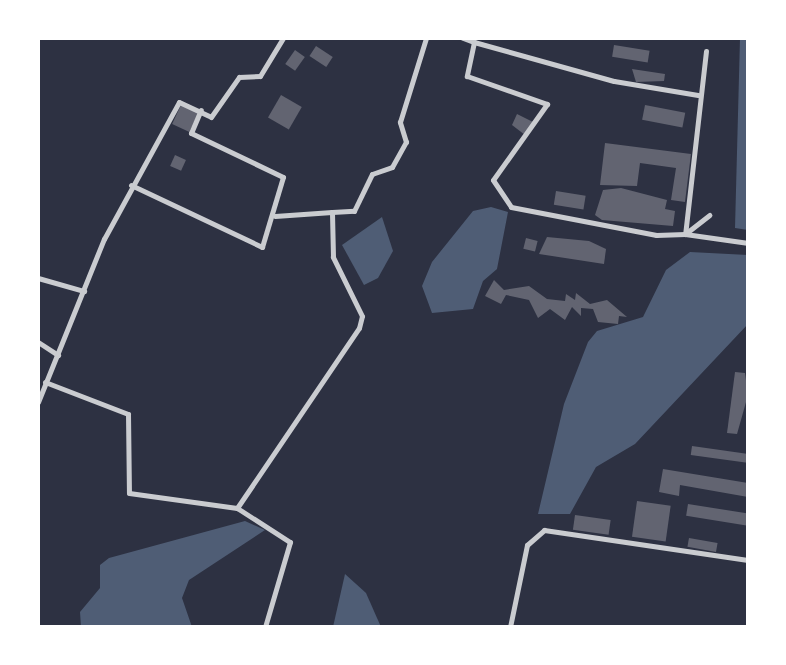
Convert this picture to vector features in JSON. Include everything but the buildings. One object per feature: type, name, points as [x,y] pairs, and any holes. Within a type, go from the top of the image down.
[{"type":"street","points":[[38,402],[40,391],[131,185],[179,102],[211,117],[239,77],[260,76],[283,38]]},
{"type":"street","points":[[275,216],[354,211],[372,174],[392,167],[406,142],[400,122],[426,38]]},
{"type":"street","points":[[463,38],[614,81],[698,95]]},
{"type":"street","points":[[474,42],[467,76],[547,104],[493,180],[500,196],[511,207],[554,217],[748,243]]},
{"type":"street","points":[[685,234],[698,95],[706,51]]},
{"type":"street","points":[[131,185],[262,247],[275,216],[283,177],[191,133],[201,110]]},
{"type":"street","points":[[237,508],[359,328],[362,316],[333,257],[332,212]]},
{"type":"street","points":[[685,234],[709,215]]},
{"type":"street","points":[[39,280],[84,291]]},
{"type":"street","points":[[38,342],[58,355]]},
{"type":"street","points":[[45,382],[128,414],[129,493],[237,508],[290,542],[265,627]]},
{"type":"street","points":[[510,627],[527,545],[544,530],[748,560]]},
{"type":"water","points":[[740,38],[748,38],[748,230],[735,228]]},
{"type":"water","points":[[491,207],[508,212],[497,269],[483,281],[473,309],[432,313],[422,286],[432,262],[473,211]]},
{"type":"water","points":[[382,217],[393,251],[378,278],[364,285],[342,245]]},
{"type":"water","points":[[690,252],[748,255],[748,324],[635,444],[596,467],[570,514],[538,514],[564,404],[588,342],[597,331],[643,317],[666,270]]},
{"type":"water","points":[[245,521],[265,530],[189,580],[182,598],[192,627],[81,627],[80,612],[100,588],[100,565],[109,558]]},
{"type":"water","points":[[345,574],[366,593],[381,627],[333,627]]}]
